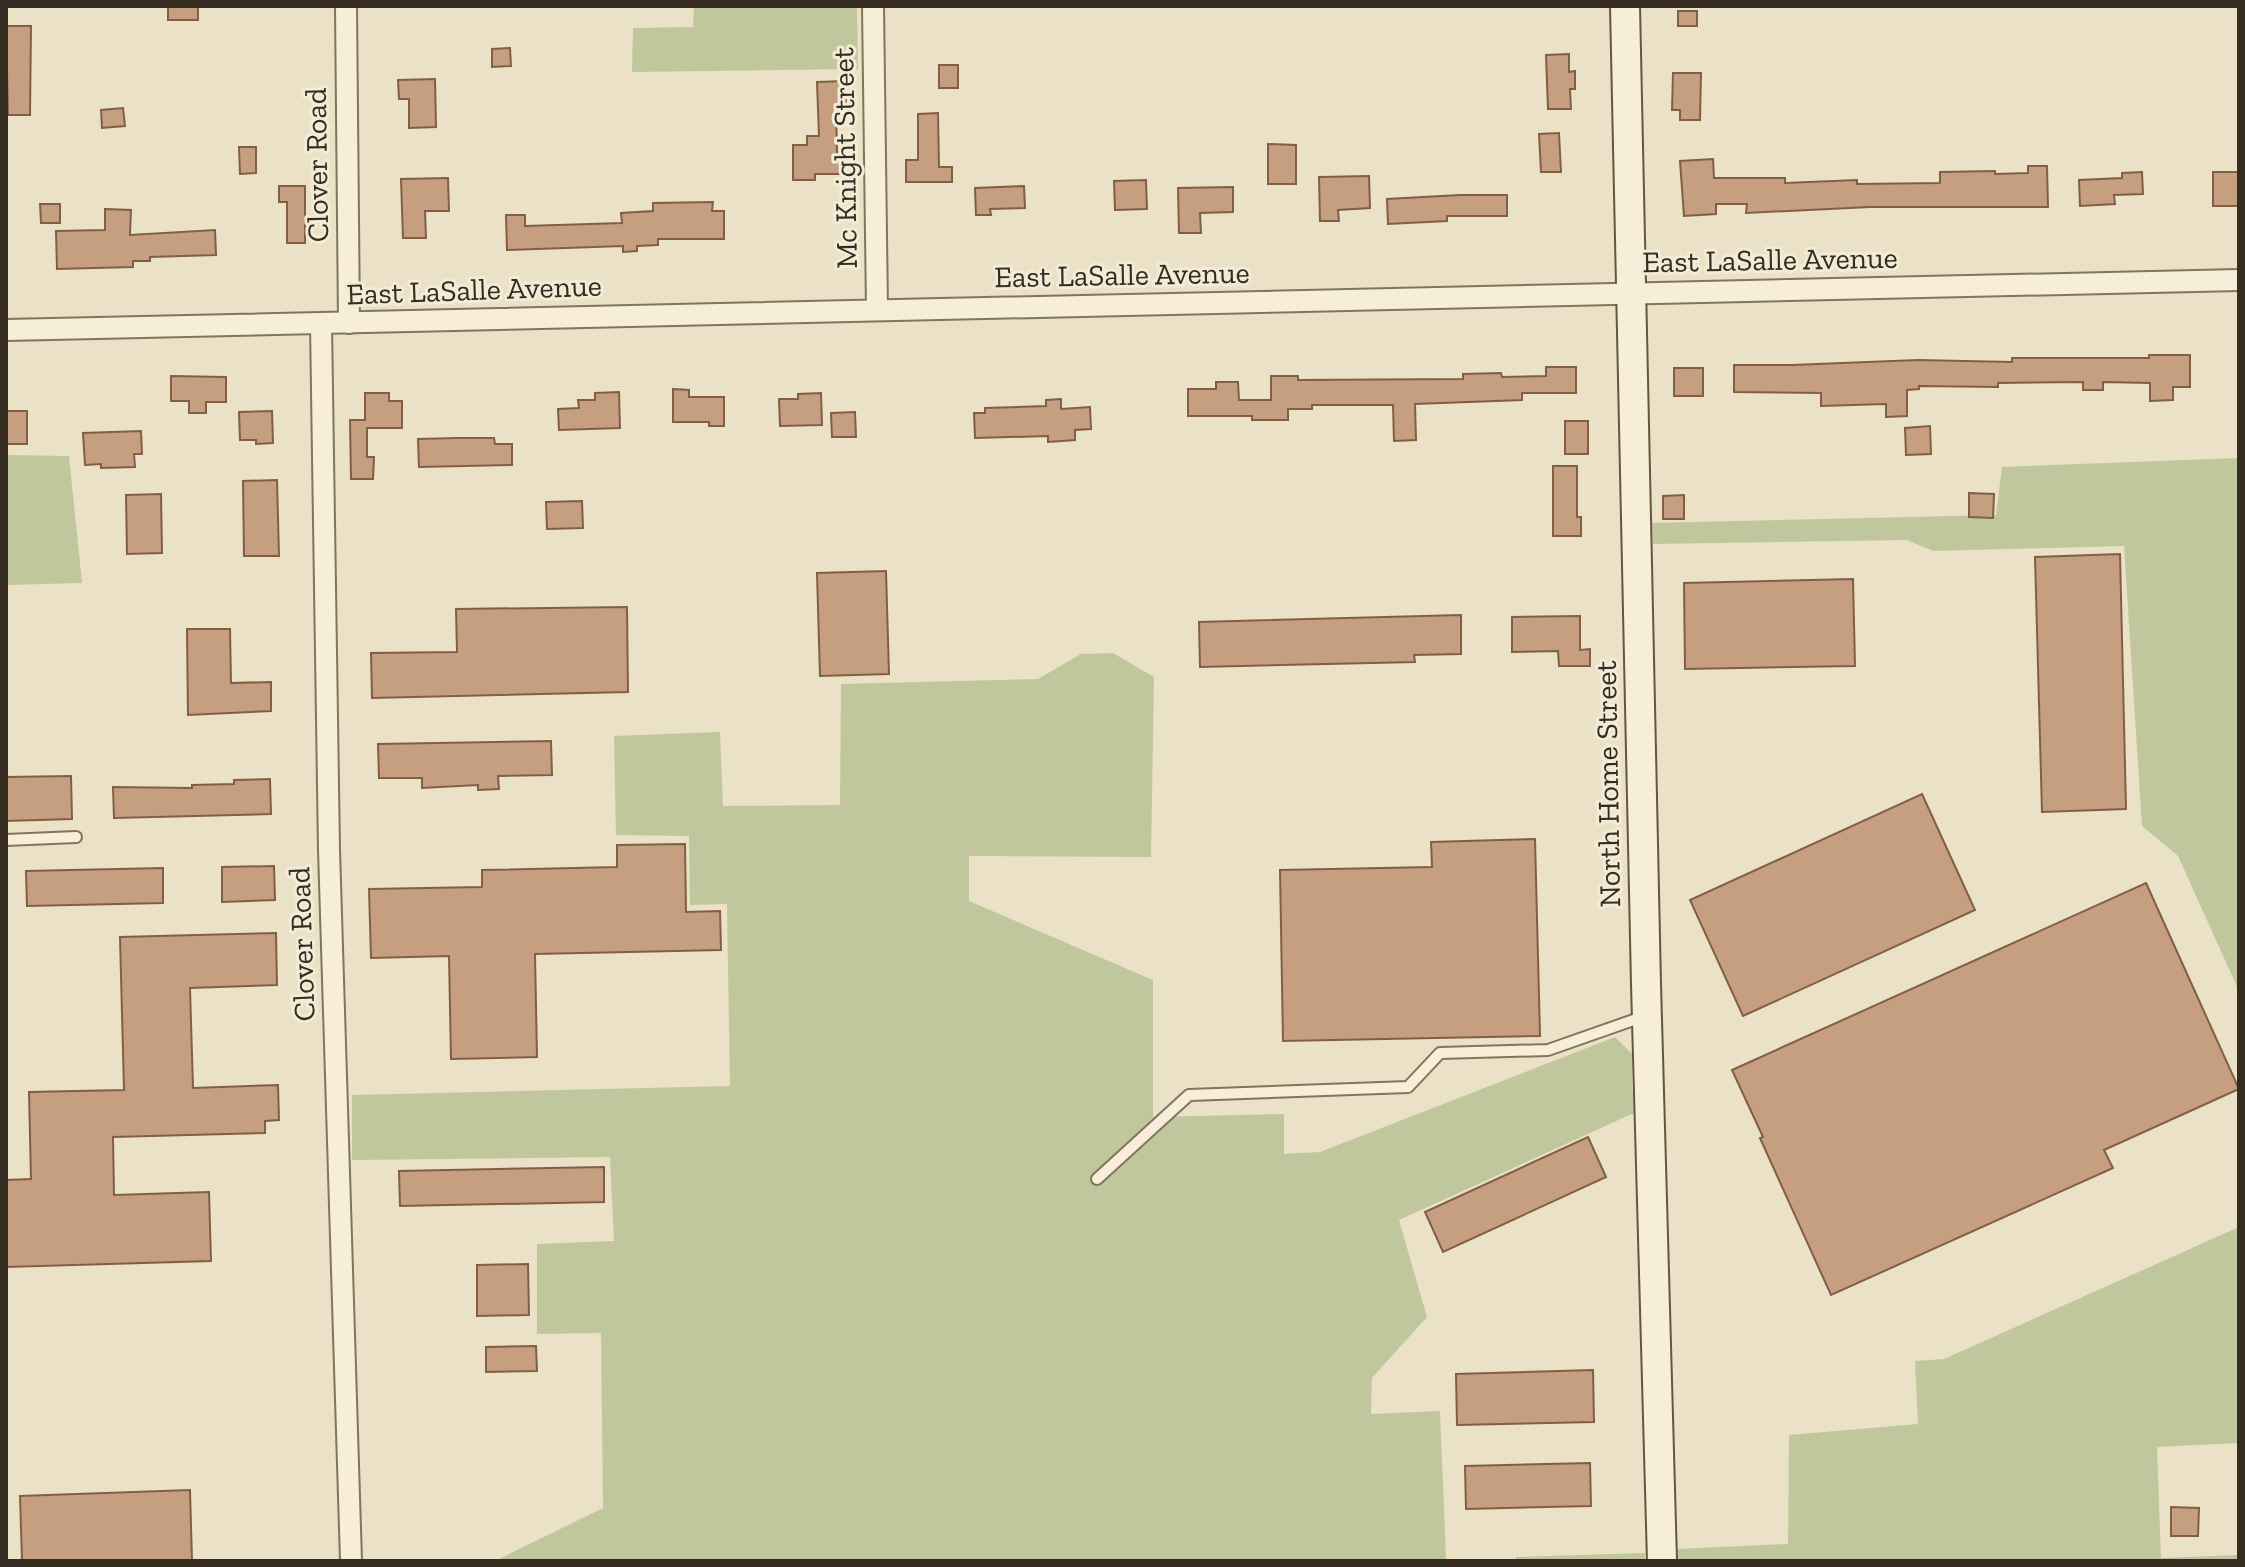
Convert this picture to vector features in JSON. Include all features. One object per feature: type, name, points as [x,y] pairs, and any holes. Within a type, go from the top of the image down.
[{"type":"street","name":"Clover Road","points":[[346,6],[349,323]]},
{"type":"street","name":"Mc Knight Street","points":[[873,6],[877,310]]},
{"type":"street","name":"North Home Street","points":[[1625,6],[1662,1561]]},
{"type":"street","name":"East LaSalle Avenue","points":[[6,330],[2239,280]]},
{"type":"street","name":"Clover Road","points":[[321,324],[329,850],[351,1561]]},
{"type":"lane","points":[[6,840],[76,837]]},
{"type":"lane","points":[[1097,1179],[1189,1095],[1408,1087],[1440,1053],[1548,1050],[1647,1015]]},
{"type":"green space","points":[[694,6],[857,6],[858,69],[632,72],[633,28],[693,27]]},
{"type":"green space","points":[[6,455],[69,456],[82,583],[6,585]]},
{"type":"green space","points":[[2239,458],[2239,991],[2178,856],[2142,826],[2124,546],[1933,551],[1907,540],[1653,544],[1652,523],[1996,515],[2002,467]]},
{"type":"green space","points":[[1113,653],[1154,677],[1151,857],[969,856],[969,901],[1153,980],[1153,1117],[1284,1114],[1284,1154],[1320,1152],[1615,1037],[1632,1054],[1636,1112],[1399,1220],[1427,1317],[1372,1378],[1371,1414],[1440,1411],[1446,1559],[495,1561],[603,1508],[601,1333],[537,1334],[537,1244],[614,1241],[610,1157],[352,1160],[352,1095],[730,1086],[727,904],[690,905],[689,836],[616,835],[614,736],[720,732],[723,806],[840,805],[841,684],[1038,679],[1081,654]]},
{"type":"green space","points":[[2239,1227],[2239,1443],[2157,1447],[2161,1558],[2239,1555],[2239,1561],[1677,1561],[1677,1549],[1788,1544],[1789,1435],[1918,1424],[1915,1361],[1944,1359]]},
{"type":"green space","points":[[1645,1553],[1645,1561],[1516,1561],[1516,1557]]},
{"type":"building","points":[[168,6],[198,6],[198,20],[168,20]]},
{"type":"building","points":[[1678,11],[1697,11],[1697,26],[1678,26]]},
{"type":"building","points":[[6,26],[31,26],[30,115],[8,115]]},
{"type":"building","points":[[510,48],[511,66],[492,67],[492,49]]},
{"type":"building","points":[[1569,54],[1569,72],[1575,71],[1575,89],[1570,89],[1571,109],[1548,109],[1546,55]]},
{"type":"building","points":[[939,65],[958,65],[958,88],[939,88]]},
{"type":"building","points":[[1673,73],[1701,73],[1700,120],[1680,120],[1680,110],[1672,110]]},
{"type":"building","points":[[435,79],[436,127],[409,128],[409,99],[399,99],[398,80]]},
{"type":"building","points":[[845,81],[846,105],[836,105],[837,152],[844,152],[844,174],[815,174],[815,180],[793,180],[793,145],[807,145],[807,136],[819,136],[817,82]]},
{"type":"building","points":[[123,108],[125,126],[102,128],[101,110]]},
{"type":"building","points":[[938,113],[939,167],[952,167],[952,182],[906,182],[906,160],[918,160],[918,114]]},
{"type":"building","points":[[1559,133],[1561,172],[1541,172],[1539,134]]},
{"type":"building","points":[[1268,144],[1296,145],[1296,184],[1268,184]]},
{"type":"building","points":[[239,147],[256,147],[256,173],[240,174]]},
{"type":"building","points":[[1713,159],[1714,178],[1785,178],[1785,183],[1857,180],[1857,184],[1940,183],[1940,172],[2028,173],[2028,166],[2047,166],[2048,207],[1870,207],[1746,213],[1747,204],[1716,204],[1716,214],[1684,216],[1680,161]]},
{"type":"building","points":[[2142,172],[2143,194],[2114,195],[2115,204],[2080,206],[2079,180],[2122,178],[2122,173]]},
{"type":"building","points":[[2213,172],[2239,172],[2239,206],[2213,206]]},
{"type":"building","points":[[1369,176],[1370,208],[1338,210],[1339,221],[1320,221],[1319,177]]},
{"type":"building","points":[[448,178],[449,211],[425,211],[426,238],[403,238],[401,179]]},
{"type":"building","points":[[1146,180],[1147,209],[1115,210],[1114,181]]},
{"type":"building","points":[[279,186],[305,186],[305,243],[287,243],[287,202],[279,202]]},
{"type":"building","points":[[1024,186],[1025,208],[990,209],[991,215],[976,215],[975,188]]},
{"type":"building","points":[[1233,187],[1233,212],[1200,213],[1201,233],[1179,233],[1178,188]]},
{"type":"building","points":[[1507,195],[1507,216],[1447,216],[1447,221],[1388,224],[1387,199]]},
{"type":"building","points":[[713,202],[712,211],[724,211],[724,239],[658,239],[658,245],[637,246],[637,251],[623,252],[623,246],[507,250],[506,215],[525,215],[525,226],[622,223],[621,213],[653,211],[653,203]]},
{"type":"building","points":[[40,204],[60,204],[60,223],[41,223]]},
{"type":"building","points":[[105,209],[131,210],[130,235],[215,230],[216,255],[150,257],[150,261],[133,261],[133,267],[57,269],[56,231],[105,230]]},
{"type":"building","points":[[2149,355],[2190,355],[2190,387],[2173,387],[2173,400],[2150,401],[2150,383],[2103,382],[2103,390],[2083,390],[2083,382],[1998,383],[1998,387],[1919,386],[1919,389],[1907,390],[1907,416],[1886,417],[1886,404],[1821,406],[1821,393],[1734,392],[1734,365],[1918,360],[2012,362],[2012,358],[2149,358]]},
{"type":"building","points":[[1546,367],[1576,367],[1576,393],[1522,393],[1522,400],[1415,404],[1416,440],[1394,441],[1393,405],[1312,405],[1312,409],[1288,409],[1288,420],[1252,420],[1252,416],[1188,416],[1188,389],[1216,389],[1216,382],[1238,382],[1239,400],[1271,400],[1271,376],[1298,376],[1298,380],[1463,379],[1463,374],[1546,376]]},
{"type":"building","points":[[1674,368],[1703,368],[1703,396],[1674,396]]},
{"type":"building","points":[[171,376],[226,377],[226,402],[206,402],[206,413],[189,413],[189,401],[171,401]]},
{"type":"building","points":[[673,389],[689,390],[689,397],[724,397],[724,426],[709,426],[709,422],[673,422]]},
{"type":"building","points":[[619,392],[620,428],[559,430],[558,409],[579,408],[578,400],[595,400],[595,393]]},
{"type":"building","points":[[365,393],[389,393],[389,401],[402,401],[402,428],[367,428],[367,457],[374,457],[373,479],[351,479],[350,420],[365,420]]},
{"type":"building","points":[[821,393],[822,425],[780,426],[779,399],[798,399],[798,394]]},
{"type":"building","points":[[1061,399],[1061,409],[1090,407],[1091,429],[1075,430],[1075,440],[1048,442],[1048,436],[975,438],[974,413],[985,413],[985,408],[1046,406],[1046,400]]},
{"type":"building","points":[[6,411],[27,411],[27,444],[6,444]]},
{"type":"building","points":[[272,411],[273,443],[256,444],[256,440],[240,440],[239,412]]},
{"type":"building","points":[[855,412],[856,437],[832,437],[831,413]]},
{"type":"building","points":[[1565,421],[1588,421],[1588,454],[1565,454]]},
{"type":"building","points":[[1930,426],[1931,454],[1906,455],[1905,428]]},
{"type":"building","points":[[141,431],[142,454],[134,454],[135,467],[85,465],[83,433]]},
{"type":"building","points":[[494,438],[495,444],[512,444],[512,465],[419,467],[418,439]]},
{"type":"building","points":[[1553,466],[1577,466],[1577,517],[1581,517],[1581,536],[1553,536]]},
{"type":"building","points":[[277,480],[279,556],[244,556],[243,481]]},
{"type":"building","points":[[1969,493],[1994,494],[1993,518],[1969,517]]},
{"type":"building","points":[[161,494],[162,553],[127,554],[126,495]]},
{"type":"building","points":[[1684,495],[1684,519],[1663,519],[1663,496]]},
{"type":"building","points":[[582,501],[583,528],[547,529],[546,502]]},
{"type":"building","points":[[2120,554],[2126,809],[2042,812],[2035,557]]},
{"type":"building","points":[[886,571],[889,674],[820,676],[817,573]]},
{"type":"building","points":[[1853,579],[1855,666],[1685,669],[1684,583]]},
{"type":"building","points":[[627,607],[628,692],[372,698],[371,653],[457,652],[456,609]]},
{"type":"building","points":[[1461,615],[1461,654],[1414,655],[1415,662],[1200,667],[1199,622]]},
{"type":"building","points":[[1580,616],[1580,650],[1590,649],[1590,666],[1559,666],[1558,651],[1512,652],[1512,617]]},
{"type":"building","points":[[187,629],[230,629],[231,683],[271,682],[271,711],[188,715]]},
{"type":"building","points":[[551,741],[552,775],[498,776],[499,789],[478,790],[478,785],[422,788],[422,778],[379,778],[378,744]]},
{"type":"building","points":[[71,776],[72,819],[6,821],[6,777]]},
{"type":"building","points":[[270,779],[271,814],[114,818],[113,787],[192,788],[192,785],[234,784],[234,780]]},
{"type":"building","points":[[1922,794],[1975,910],[1743,1016],[1690,900]]},
{"type":"building","points":[[1535,839],[1540,1036],[1283,1041],[1280,870],[1432,867],[1431,842]]},
{"type":"building","points":[[685,844],[686,912],[720,911],[721,950],[535,954],[537,1057],[451,1059],[449,956],[371,958],[369,889],[482,887],[482,870],[617,867],[617,845]]},
{"type":"building","points":[[274,866],[275,900],[222,902],[222,867]]},
{"type":"building","points":[[163,868],[163,903],[27,906],[26,871]]},
{"type":"building","points":[[2146,883],[2239,1089],[2104,1150],[2113,1168],[1831,1295],[1732,1070]]},
{"type":"building","points":[[276,933],[277,985],[190,988],[193,1088],[278,1085],[279,1120],[265,1121],[265,1133],[113,1137],[114,1195],[209,1192],[211,1261],[6,1267],[6,1180],[31,1179],[29,1092],[124,1090],[120,937]]},
{"type":"building","points":[[1588,1137],[1606,1177],[1443,1252],[1425,1212]]},
{"type":"building","points":[[604,1167],[604,1202],[400,1206],[399,1171]]},
{"type":"building","points":[[528,1264],[529,1315],[477,1316],[477,1265]]},
{"type":"building","points":[[536,1346],[537,1371],[486,1372],[486,1347]]},
{"type":"building","points":[[1593,1370],[1594,1422],[1457,1425],[1456,1374]]},
{"type":"building","points":[[1590,1463],[1591,1506],[1466,1509],[1465,1466]]},
{"type":"building","points":[[190,1490],[192,1561],[22,1561],[20,1496]]},
{"type":"building","points":[[2171,1507],[2199,1508],[2198,1536],[2171,1536]]}]
